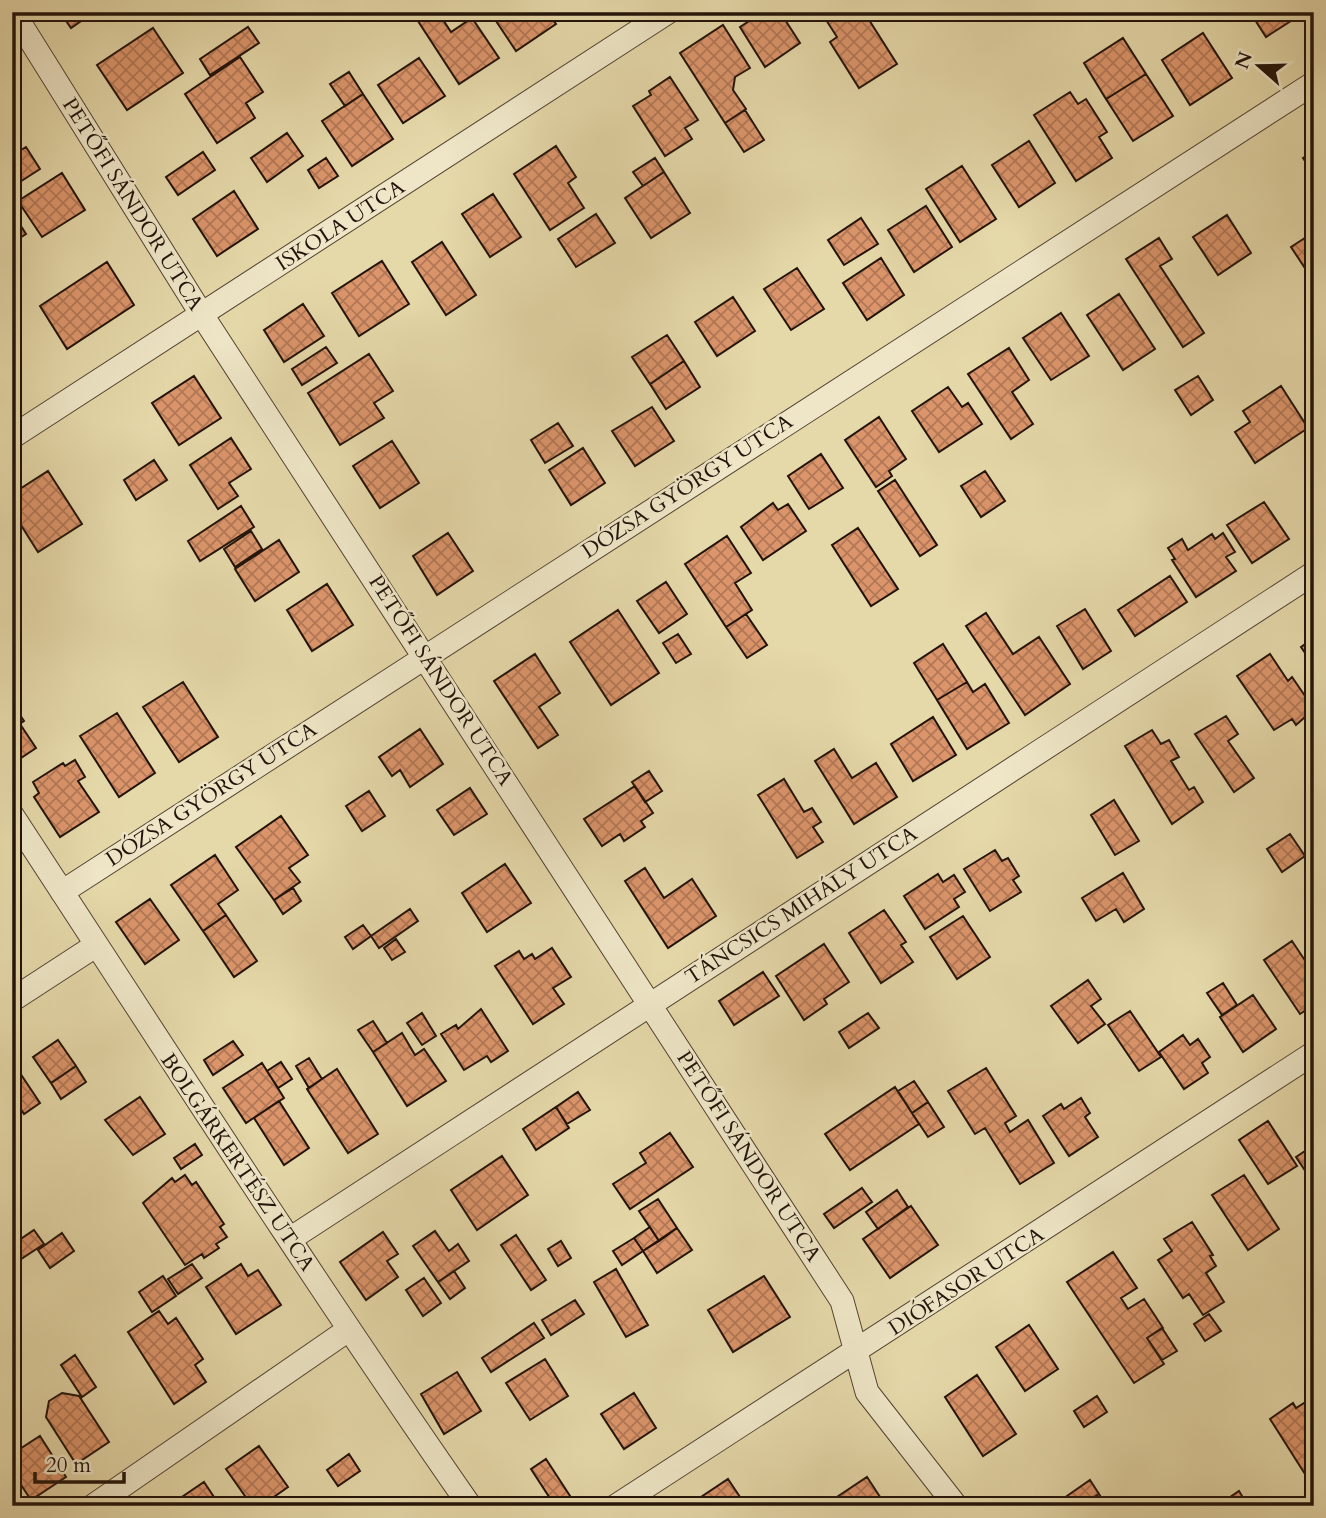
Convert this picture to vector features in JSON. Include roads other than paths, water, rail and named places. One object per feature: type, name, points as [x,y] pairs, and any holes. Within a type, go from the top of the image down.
[{"type":"street","name":"PETŐFI SÁNDOR UTCA","points":[[13,12],[202,314],[842,1301],[870,1397],[956,1506]]},
{"type":"street","name":"ISKOLA UTCA","points":[[12,437],[668,12]]},
{"type":"street","name":"DÓZSA GYÖRGY UTCA","points":[[62,892],[1314,83]]},
{"type":"street","name":"TÁNCSICS MIHÁLY UTCA","points":[[290,1239],[1314,573]]},
{"type":"street","name":"BOLGÁRKERTÉSZ UTCA","points":[[12,815],[348,1330],[470,1506]]},
{"type":"street","points":[[12,1000],[95,946]]},
{"type":"street","name":"DIÓFASOR UTCA","points":[[616,1506],[1314,1054]]},
{"type":"street","points":[[93,1506],[348,1330]]}]
